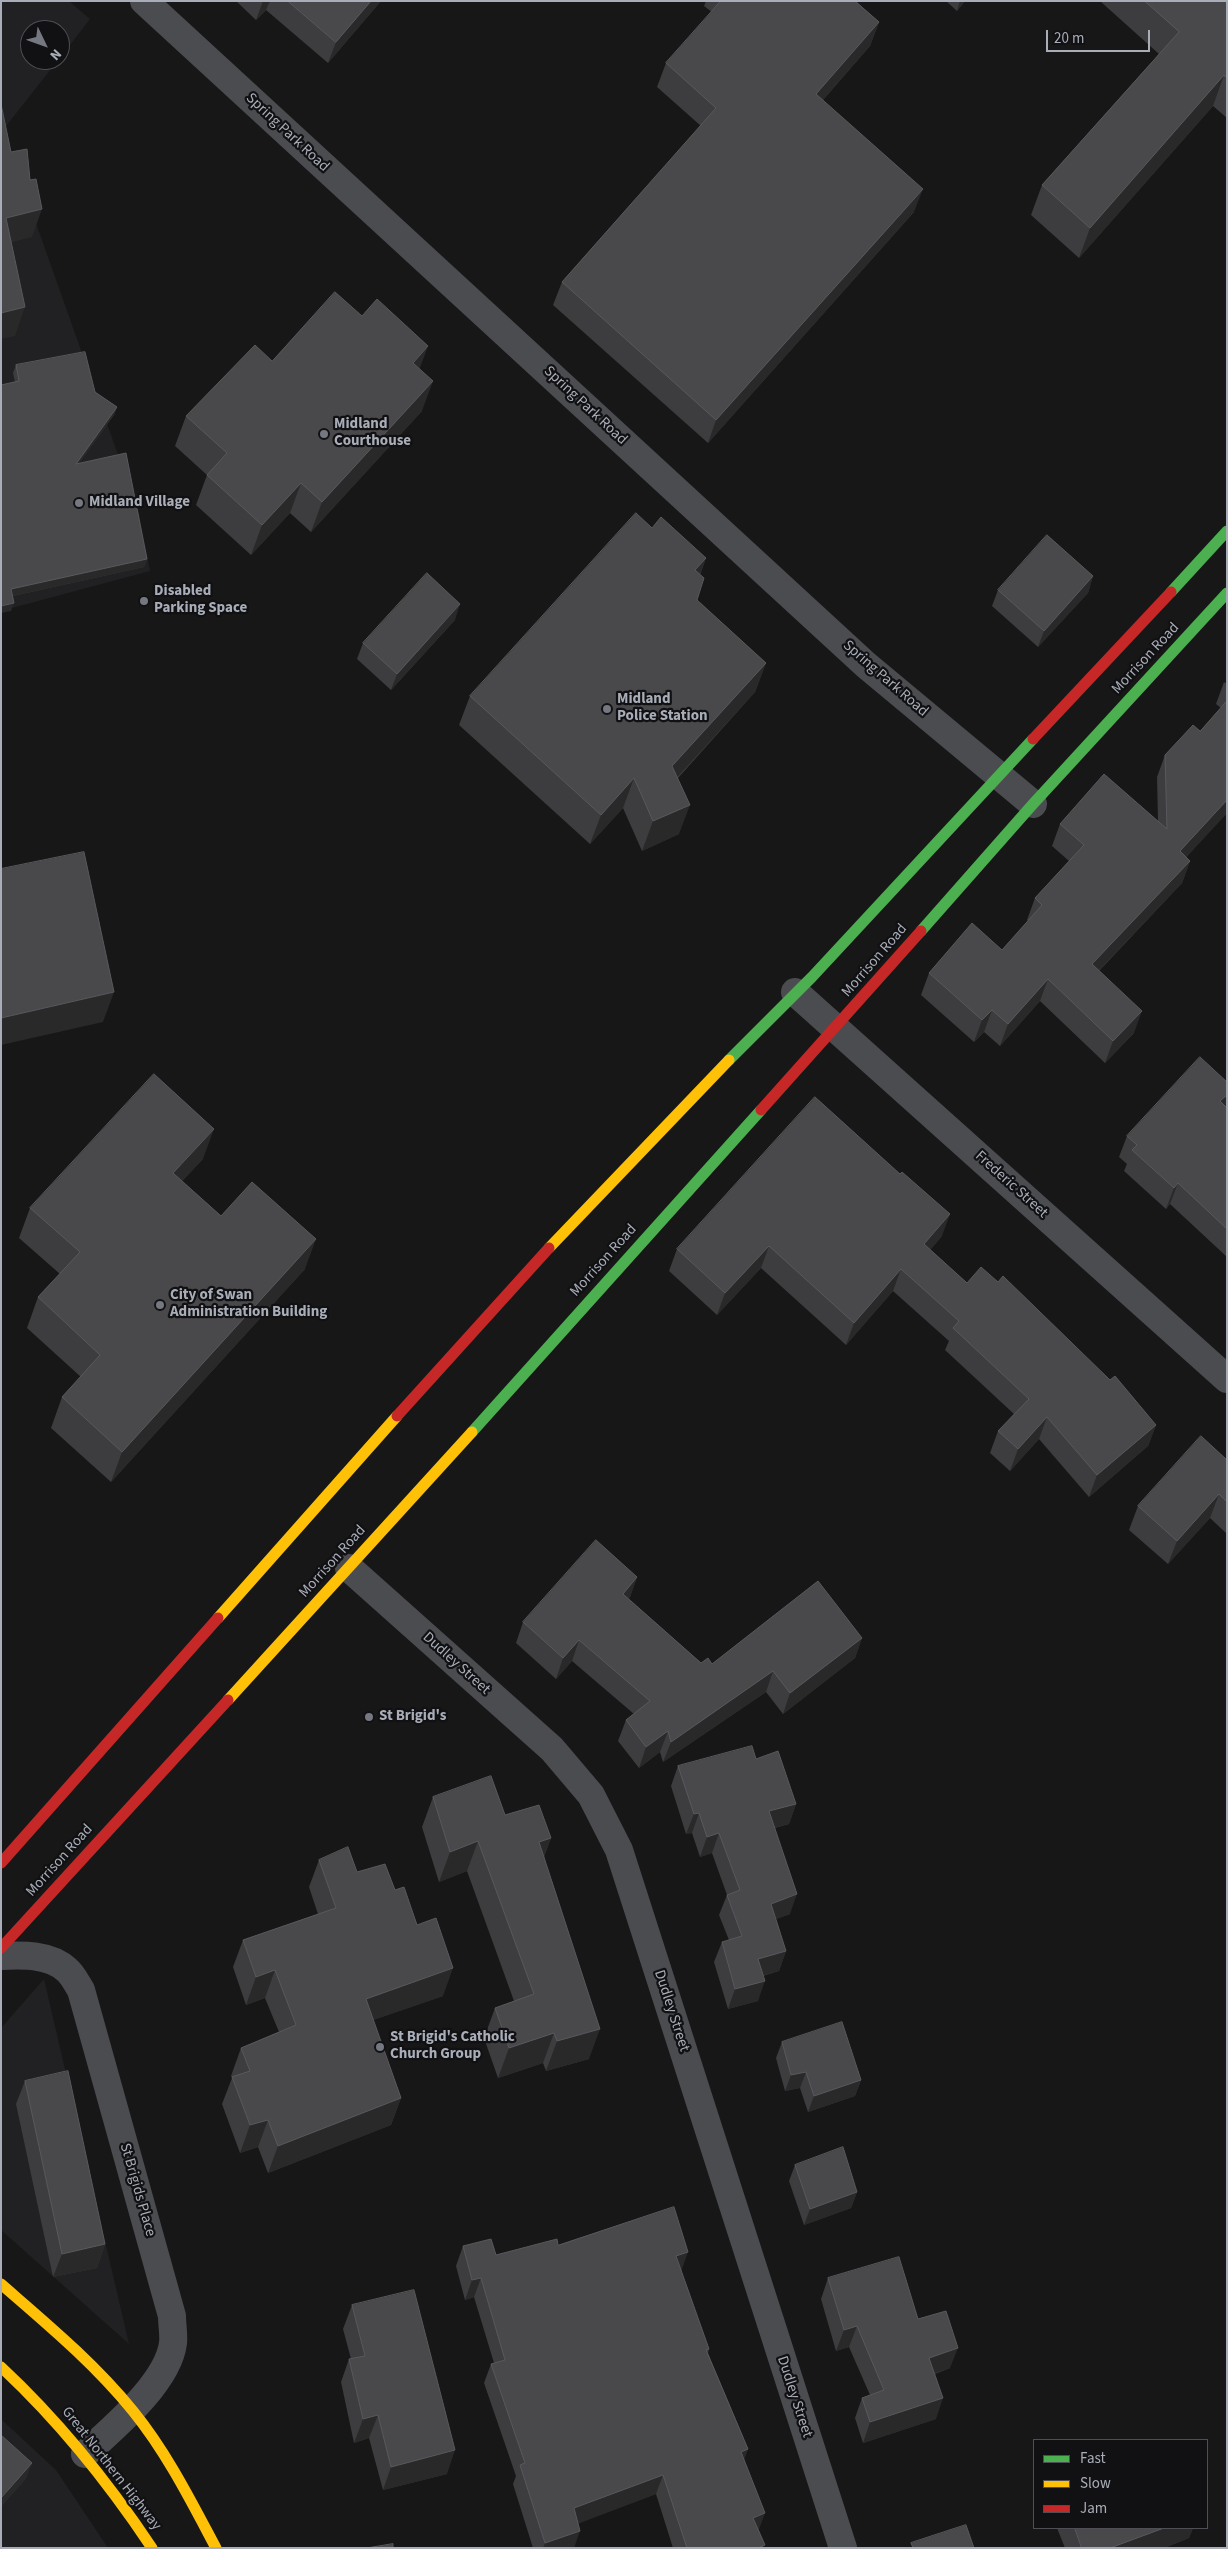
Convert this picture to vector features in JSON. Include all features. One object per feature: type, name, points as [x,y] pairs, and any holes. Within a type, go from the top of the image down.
[{"type":"main road","name":"Morrison Road","points":[[1,1863],[510,1289],[685,1103],[795,992],[1227,531]]},
{"type":"main road","name":"Morrison Road","points":[[1,1948],[348,1568],[836,1027],[1033,804],[1227,593]]},
{"type":"main road","points":[[1,2284],[96,2370],[132,2411],[166,2455],[216,2548]]},
{"type":"main road","name":"Great Northern Highway","points":[[1,2367],[45,2409],[85,2454],[152,2548]]},
{"type":"street","name":"Spring Park Road","points":[[151,3],[866,665],[1033,804]]},
{"type":"street","name":"Frederic Street","points":[[795,992],[1227,1379]]},
{"type":"street","name":"Dudley Street","points":[[348,1568],[552,1749],[591,1795],[619,1850],[843,2548]]},
{"type":"street","name":"St Brigids Place","points":[[1,1956],[24,1955],[45,1958],[67,1969],[81,1990],[172,2316],[173,2345],[159,2377],[132,2411],[85,2454]]},
{"type":"shaded area","points":[[1,1],[69,1],[90,19],[70,45],[70,20],[20,20],[20,70],[50,70],[3,130],[139,514],[150,571],[1,611]]},
{"type":"shaded area","points":[[44,1979],[129,2344],[1,2230],[1,2028]]},
{"type":"shaded area","points":[[1,2419],[56,2470],[108,2548],[1,2548]]},
{"type":"building","points":[[288,1],[371,1],[336,42]]},
{"type":"building","points":[[721,1],[855,1],[879,22],[816,94],[923,189],[716,420],[562,282],[716,108],[666,63]]},
{"type":"building","points":[[1145,1],[1227,1],[1227,78],[1224,75],[1090,228],[1042,185],[1179,32]]},
{"type":"building","points":[[1,104],[11,152],[27,149],[30,180],[36,179],[42,209],[6,218],[25,307],[1,313]]},
{"type":"building","points":[[335,292],[362,316],[377,299],[428,346],[413,363],[433,381],[322,502],[301,483],[262,525],[207,475],[227,453],[186,416],[255,345],[272,361]]},
{"type":"building","points":[[85,352],[95,392],[117,407],[76,464],[126,453],[147,559],[11,589],[14,603],[1,606],[1,385],[19,381],[16,365]]},
{"type":"building","name":"Midland Police Station","points":[[636,513],[652,528],[661,517],[706,558],[695,570],[704,578],[697,600],[766,663],[672,766],[690,805],[653,821],[634,778],[601,815],[470,696]]},
{"type":"building","points":[[1047,535],[1093,576],[1044,631],[998,590]]},
{"type":"building","points":[[427,573],[460,604],[397,674],[363,643]]},
{"type":"building","points":[[1227,701],[1227,800],[1180,851],[1190,861],[1092,964],[1142,1011],[1113,1041],[1048,979],[1008,1024],[992,1010],[982,1020],[929,973],[972,923],[1002,950],[1042,905],[1035,898],[1084,845],[1060,824],[1104,774],[1167,829],[1165,755],[1193,725],[1200,731]]},
{"type":"building","points":[[84,852],[114,992],[1,1018],[1,869]]},
{"type":"building","points":[[1200,1057],[1227,1082],[1227,1095],[1220,1101],[1227,1108],[1227,1229],[1178,1183],[1174,1188],[1132,1150],[1137,1145],[1127,1136]]},
{"type":"building","name":"City of Swan Administration Building","points":[[154,1074],[214,1129],[173,1173],[221,1216],[252,1182],[316,1239],[122,1452],[62,1397],[100,1355],[38,1297],[80,1252],[30,1208]]},
{"type":"building","points":[[815,1097],[900,1174],[902,1172],[950,1214],[924,1244],[967,1283],[981,1267],[998,1282],[1003,1276],[1110,1380],[1115,1376],[1156,1425],[1097,1475],[1047,1417],[1018,1449],[998,1431],[1029,1399],[953,1328],[959,1321],[901,1269],[854,1323],[769,1246],[725,1293],[677,1249]]},
{"type":"building","points":[[1201,1436],[1227,1460],[1227,1502],[1219,1494],[1177,1541],[1138,1506]]},
{"type":"building","points":[[596,1540],[637,1577],[623,1594],[701,1663],[708,1658],[712,1664],[818,1581],[862,1638],[790,1693],[773,1671],[671,1742],[668,1731],[646,1747],[626,1720],[650,1701],[579,1640],[563,1658],[523,1622]]},
{"type":"building","points":[[752,1746],[756,1759],[778,1751],[796,1804],[769,1811],[797,1894],[771,1904],[786,1951],[758,1959],[765,1981],[735,1989],[722,1942],[742,1936],[727,1895],[740,1890],[719,1833],[707,1837],[699,1813],[694,1814],[678,1766]]},
{"type":"building","points":[[491,1776],[505,1815],[539,1805],[551,1838],[539,1842],[600,2029],[557,2041],[554,2033],[509,2048],[495,2008],[534,1994],[478,1841],[450,1852],[433,1797]]},
{"type":"building","points":[[348,1847],[357,1872],[385,1864],[395,1890],[404,1887],[417,1925],[436,1918],[453,1968],[366,1999],[401,2098],[278,2146],[268,2120],[250,2125],[232,2077],[250,2071],[241,2048],[296,2025],[275,1970],[256,1977],[243,1940],[336,1908],[319,1860]]},
{"type":"building","points":[[842,2022],[861,2080],[814,2096],[806,2072],[791,2075],[782,2042]]},
{"type":"building","points":[[68,2071],[105,2244],[62,2254],[25,2081]]},
{"type":"building","points":[[843,2147],[857,2192],[810,2209],[795,2165]]},
{"type":"building","points":[[674,2207],[688,2252],[676,2256],[709,2349],[706,2350],[748,2449],[741,2452],[765,2513],[753,2518],[765,2545],[758,2548],[687,2548],[663,2475],[574,2508],[580,2531],[545,2543],[520,2465],[525,2463],[491,2364],[505,2360],[481,2278],[472,2280],[463,2246],[491,2239],[496,2255],[557,2239],[558,2245]]},
{"type":"building","points":[[899,2257],[918,2319],[946,2311],[958,2348],[929,2358],[943,2398],[870,2422],[862,2398],[884,2390],[857,2326],[844,2330],[828,2278]]},
{"type":"building","points":[[414,2290],[455,2450],[391,2467],[378,2415],[363,2419],[349,2359],[365,2356],[352,2305]]},
{"type":"building","points":[[1,2435],[32,2463],[1,2498]]},
{"type":"building","points":[[966,2525],[974,2548],[913,2548],[911,2543]]},
{"type":"building","points":[[1075,2529],[1161,2529],[1110,2548],[1082,2548]]},
{"type":"building","points":[[393,2544],[393,2548],[367,2548]]},
{"type":"traffic: fast","points":[[1171,592],[1227,531]]},
{"type":"traffic: fast","points":[[921,931],[1033,804],[1227,593]]},
{"type":"traffic: fast","points":[[729,1060],[812,977],[1033,739]]},
{"type":"traffic: fast","points":[[472,1432],[761,1110]]},
{"type":"traffic: slow","points":[[549,1248],[729,1060]]},
{"type":"traffic: slow","points":[[218,1618],[397,1416]]},
{"type":"traffic: slow","points":[[228,1700],[472,1432]]},
{"type":"traffic: slow","points":[[1,2284],[86,2360],[133,2411],[168,2460],[216,2548]]},
{"type":"traffic: slow","points":[[1,2367],[43,2409],[82,2453],[118,2499],[152,2548]]},
{"type":"traffic: jam","points":[[1033,739],[1171,592]]},
{"type":"traffic: jam","points":[[761,1110],[921,931]]},
{"type":"traffic: jam","points":[[397,1416],[549,1248]]},
{"type":"traffic: jam","points":[[1,1863],[218,1618]]},
{"type":"traffic: jam","points":[[1,1948],[228,1700]]},
{"type":"place","name":"Midland Courthouse","points":[[324,434]]},
{"type":"place","name":"Midland Village","points":[[79,503]]},
{"type":"place","name":"Disabled Parking Space","points":[[144,601]]},
{"type":"place","name":"Midland Police Station","points":[[607,709]]},
{"type":"place","name":"City of Swan Administration Building","points":[[160,1305]]},
{"type":"place","name":"St Brigid's","points":[[369,1717]]},
{"type":"place","name":"St Brigid's Catholic Church Group","points":[[380,2047]]}]
